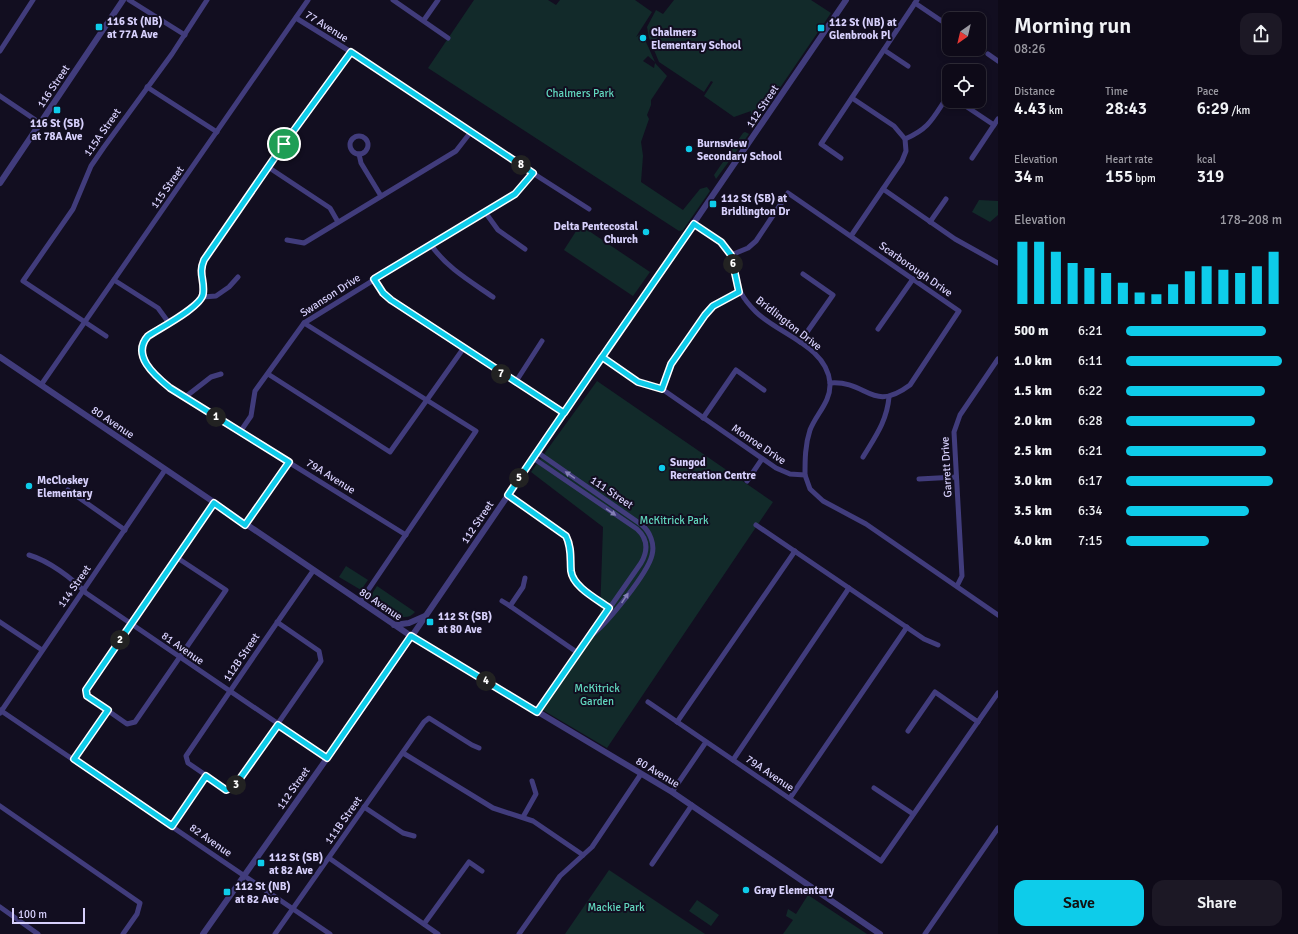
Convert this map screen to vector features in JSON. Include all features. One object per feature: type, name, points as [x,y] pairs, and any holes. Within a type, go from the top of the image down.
[{"type":"street","points":[[0,51],[33,0]]},
{"type":"street","name":"116 Street","points":[[0,183],[123,0]]},
{"type":"street","points":[[129,0],[185,35]]},
{"type":"street","name":"115A Street","points":[[85,322],[22,281],[73,209],[91,166],[185,35],[207,0]]},
{"type":"street","name":"115 Street","points":[[42,385],[308,0]]},
{"type":"street","points":[[393,0],[448,38]]},
{"type":"street","points":[[424,20],[438,0]]},
{"type":"street","name":"112 Street","points":[[203,934],[425,616],[846,0]]},
{"type":"street","points":[[841,158],[821,144],[916,2],[942,21]]},
{"type":"street","name":"77 Avenue","points":[[296,18],[351,52],[470,133],[589,209]]},
{"type":"street","points":[[884,50],[908,66]]},
{"type":"street","points":[[114,280],[158,308],[169,322],[194,307],[203,297],[204,283],[200,269],[204,260],[268,167],[351,52]]},
{"type":"street","points":[[988,54],[998,61]]},
{"type":"street","points":[[147,87],[217,132]]},
{"type":"street","points":[[0,96],[40,123]]},
{"type":"street","points":[[851,236],[902,161],[906,151],[905,139],[894,126],[852,98]]},
{"type":"street","points":[[905,139],[921,132],[942,104]]},
{"type":"street","points":[[968,108],[994,125]]},
{"type":"street","points":[[972,158],[998,119]]},
{"type":"street","points":[[287,240],[304,243],[456,151],[470,133]]},
{"type":"street","points":[[359,154],[361,163],[381,196]]},
{"type":"street","points":[[268,167],[330,208],[338,222]]},
{"type":"street","name":"Swanson Drive","points":[[240,432],[251,416],[255,392],[304,323],[515,194],[533,173]]},
{"type":"street","points":[[883,189],[955,239],[998,263]]},
{"type":"street","name":"Scarborough Drive","points":[[731,255],[748,248],[756,241],[788,193],[959,311],[910,385],[899,393],[889,397]]},
{"type":"street","points":[[930,222],[946,199]]},
{"type":"street","points":[[485,212],[498,230],[525,249]]},
{"type":"street","name":"Bridlington Drive","points":[[694,224],[721,242],[731,255],[739,292],[748,304],[758,314],[800,342],[821,360],[830,383]]},
{"type":"street","points":[[431,245],[440,259],[449,267],[493,297]]},
{"type":"street","points":[[800,342],[833,295],[803,274]]},
{"type":"street","points":[[203,297],[216,296],[229,287],[238,277]]},
{"type":"street","points":[[374,279],[383,293],[391,300],[515,383],[564,413]]},
{"type":"street","points":[[878,329],[913,279]]},
{"type":"street","points":[[662,389],[671,364],[705,315],[713,306],[739,292]]},
{"type":"street","points":[[85,322],[106,336]]},
{"type":"street","name":"79A Avenue","points":[[169,322],[148,336],[141,348],[143,358],[156,376],[184,398],[406,535]]},
{"type":"street","points":[[304,323],[476,432],[360,602]]},
{"type":"street","points":[[515,383],[542,341]]},
{"type":"street","points":[[268,374],[390,452],[463,349]]},
{"type":"street","name":"80 Avenue","points":[[0,357],[394,625],[672,792],[880,934]]},
{"type":"street","name":"Monroe Drive","points":[[602,357],[638,382],[662,389],[762,459],[784,472],[805,475]]},
{"type":"street","name":"Garrett Drive","points":[[957,586],[962,576],[954,432],[960,415],[998,359]]},
{"type":"street","points":[[703,418],[736,370],[764,390]]},
{"type":"street","points":[[184,398],[211,377],[222,374]]},
{"type":"street","points":[[863,457],[884,424],[888,412],[889,397],[870,394],[858,387],[847,384],[830,383],[824,408],[815,420],[808,437],[805,475],[810,489],[823,501],[866,524],[998,614]]},
{"type":"street","name":"111 Street","points":[[537,452],[638,522],[645,528],[651,537],[653,549],[649,563],[618,608],[589,637]]},
{"type":"street","name":"111 Street","points":[[533,458],[637,529],[644,537],[646,547],[643,558],[537,712]]},
{"type":"street","points":[[747,481],[762,459]]},
{"type":"street","points":[[245,525],[289,462]]},
{"type":"street","name":"114 Street","points":[[0,711],[165,470]]},
{"type":"street","points":[[919,479],[956,477]]},
{"type":"street","points":[[68,490],[125,530]]},
{"type":"street","points":[[508,495],[566,536],[570,546],[573,577],[580,586],[609,608]]},
{"type":"street","points":[[176,557],[226,590],[135,722],[128,724],[87,696],[86,690],[176,557],[214,503]]},
{"type":"street","points":[[756,525],[924,639],[938,645]]},
{"type":"street","points":[[677,722],[795,552]]},
{"type":"street","name":"81 Avenue","points":[[29,555],[39,558],[131,624],[327,758]]},
{"type":"street","name":"112B Street","points":[[206,776],[188,763],[186,756],[313,571]]},
{"type":"street","points":[[510,606],[523,587],[525,578]]},
{"type":"street","points":[[733,760],[849,588]]},
{"type":"street","points":[[502,601],[578,653]]},
{"type":"street","points":[[394,625],[409,623],[425,616]]},
{"type":"street","points":[[0,622],[42,650]]},
{"type":"street","points":[[172,826],[206,776],[226,790],[234,787],[321,661],[320,651],[277,622]]},
{"type":"street","points":[[790,798],[907,627]]},
{"type":"street","points":[[908,731],[935,692],[978,722]]},
{"type":"street","points":[[874,788],[913,814],[998,693]]},
{"type":"street","name":"79A Avenue","points":[[648,702],[881,861],[913,814]]},
{"type":"street","points":[[74,759],[108,710]]},
{"type":"street","name":"82 Avenue","points":[[0,711],[74,759],[330,934]]},
{"type":"street","name":"111B Street","points":[[275,934],[424,722],[429,718],[479,748]]},
{"type":"street","points":[[672,792],[706,742]]},
{"type":"street","points":[[403,753],[493,808],[523,817],[547,829],[583,855]]},
{"type":"street","points":[[519,934],[560,876],[592,847],[641,774]]},
{"type":"street","points":[[523,817],[536,794],[532,781]]},
{"type":"street","points":[[0,806],[140,904],[137,914],[123,934]]},
{"type":"street","points":[[652,864],[692,806]]},
{"type":"street","points":[[364,807],[403,833],[414,836]]},
{"type":"street","points":[[925,934],[998,828]]},
{"type":"street","points":[[329,858],[438,934]]},
{"type":"street","points":[[424,924],[469,862],[482,871]]},
{"type":"street","points":[[0,907],[38,934]]},
{"type":"green space","name":"Chalmers Park","points":[[474,0],[548,0],[556,5],[560,0],[635,0],[652,12],[636,37],[642,33],[655,62],[648,56],[643,61],[654,68],[655,63],[667,76],[651,100],[651,105],[647,115],[649,119],[641,142],[643,156],[641,182],[683,210],[700,189],[707,187],[710,191],[683,230],[679,231],[428,68]]},
{"type":"green space","points":[[674,0],[811,0],[831,13],[752,129],[749,127],[751,111],[734,117],[704,96],[713,82],[711,81],[704,92],[659,62],[649,38],[647,27],[656,10],[663,14]]},
{"type":"green space","points":[[745,132],[749,134],[716,179],[714,175]]},
{"type":"green space","points":[[979,200],[998,201],[998,215],[990,222],[972,212]]},
{"type":"green space","points":[[580,225],[650,272],[633,296],[564,250]]},
{"type":"green space","name":"McKitrick Park","points":[[597,381],[773,502],[607,748],[541,709],[600,614],[603,527],[531,472]]},
{"type":"green space","points":[[346,566],[368,580],[361,590],[339,577]]},
{"type":"green space","points":[[377,586],[415,612],[410,616],[405,617],[399,616],[386,609],[370,597]]},
{"type":"green space","name":"Mackie Park","points":[[609,870],[705,934],[565,934]]},
{"type":"green space","points":[[808,895],[867,934],[783,934],[793,920],[786,916],[788,909],[796,914]]},
{"type":"green space","points":[[697,900],[719,915],[711,926],[689,911]]},
{"type":"place","name":"116 St (NB) at 77A Ave","points":[[99,27]]},
{"type":"place","name":"112 St (NB) at Glenbrook Pl","points":[[821,28]]},
{"type":"place","name":"Chalmers Elementary School","points":[[643,38]]},
{"type":"place","name":"116 St (SB) at 78A Ave","points":[[57,110]]},
{"type":"place","name":"Burnsview Secondary School","points":[[689,149]]},
{"type":"place","name":"112 St (SB) at Bridlington Dr","points":[[713,204]]},
{"type":"place","name":"Delta Pentecostal Church","points":[[646,232]]},
{"type":"place","name":"Sungod Recreation Centre","points":[[662,468]]},
{"type":"place","name":"McCloskey Elementary","points":[[29,486]]},
{"type":"place","name":"112 St (SB) at 80 Ave","points":[[430,622]]},
{"type":"place","name":"112 St (SB) at 82 Ave","points":[[261,863]]},
{"type":"place","name":"Gray Elementary","points":[[746,890]]},
{"type":"place","name":"112 St (NB) at 82 Ave","points":[[227,892]]},
{"type":"route","points":[[284,144],[204,260],[200,269],[204,283],[203,297],[194,307],[148,336],[141,348],[143,358],[156,376],[170,388],[206,412],[289,462],[245,525],[214,503],[86,690],[87,696],[108,710],[74,759],[172,826],[206,776],[226,790],[234,787],[278,725],[327,758],[411,636],[537,712],[609,608],[580,586],[573,577],[571,572],[570,546],[566,536],[508,495],[585,382],[670,259],[694,224],[721,242],[731,255],[739,292],[713,306],[705,315],[671,364],[662,389],[638,382],[602,357],[585,382],[564,413],[515,383],[391,300],[383,293],[374,279],[515,194],[533,173],[470,133],[351,52],[284,144]]},
{"type":"park label","name":"McKitrick Garden","points":[[597,694]]}]
